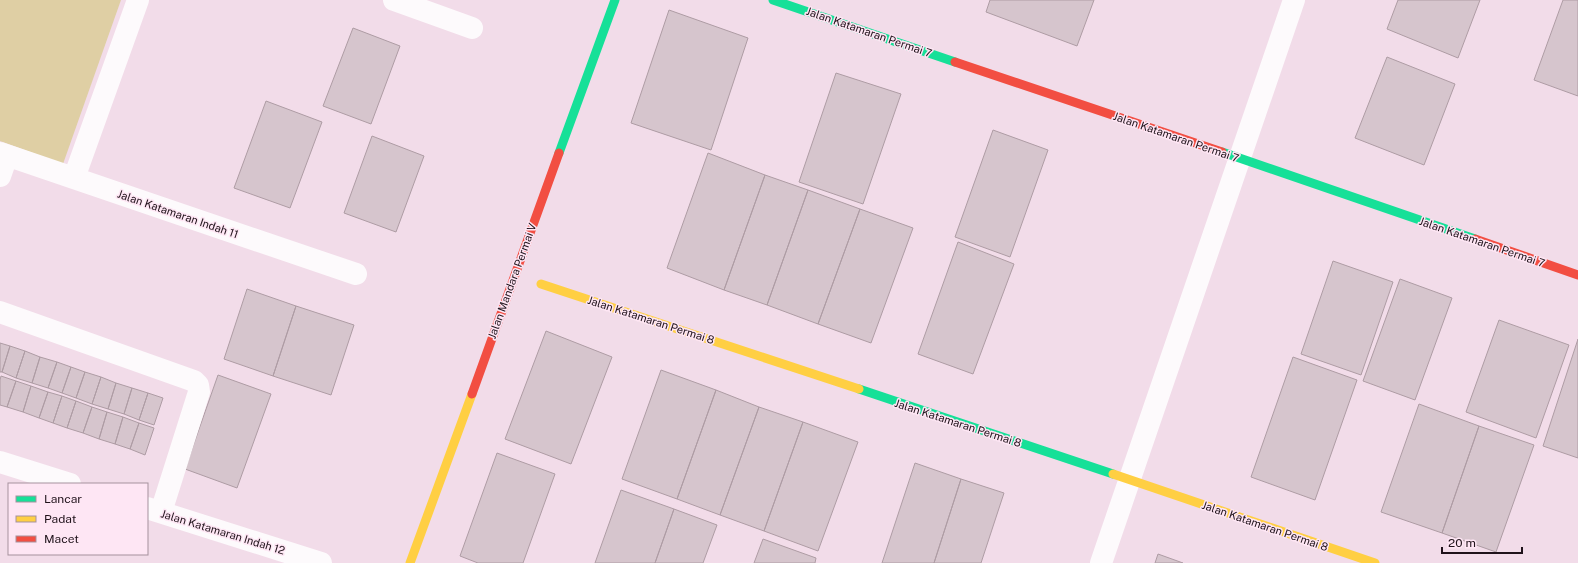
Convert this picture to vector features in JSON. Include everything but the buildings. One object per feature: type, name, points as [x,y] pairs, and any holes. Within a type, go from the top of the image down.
[{"type":"street","points":[[74,178],[138,0]]},
{"type":"street","points":[[394,0],[472,28]]},
{"type":"street","name":"Jalan Mandara Permai V","points":[[410,563],[616,0]]},
{"type":"street","name":"Jalan Katamaran Permai 7","points":[[773,0],[1241,158],[1578,275]]},
{"type":"street","points":[[1101,563],[1294,0]]},
{"type":"street","points":[[0,176],[4,154]]},
{"type":"street","name":"Jalan Katamaran Indah 11","points":[[4,154],[356,274]]},
{"type":"street","name":"Jalan Katamaran Permai 8","points":[[541,284],[1129,479],[1374,563]]},
{"type":"street","points":[[0,312],[194,381],[198,385],[199,392],[154,510]]},
{"type":"street","points":[[0,462],[67,483]]},
{"type":"street","name":"Jalan Katamaran Indah 12","points":[[154,510],[321,563]]},
{"type":"shaded area","points":[[0,0],[121,0],[63,164],[0,141]]},
{"type":"traffic: fast","points":[[559,153],[615,0]]},
{"type":"traffic: fast","points":[[773,0],[955,62]]},
{"type":"traffic: fast","points":[[1222,152],[1475,239]]},
{"type":"traffic: fast","points":[[859,389],[1113,474]]},
{"type":"traffic: slow","points":[[541,284],[859,389]]},
{"type":"traffic: slow","points":[[410,563],[472,394]]},
{"type":"traffic: slow","points":[[1113,474],[1375,563]]},
{"type":"traffic: jam","points":[[955,62],[1222,152]]},
{"type":"traffic: jam","points":[[472,394],[559,153]]},
{"type":"traffic: jam","points":[[1475,239],[1578,275]]}]
